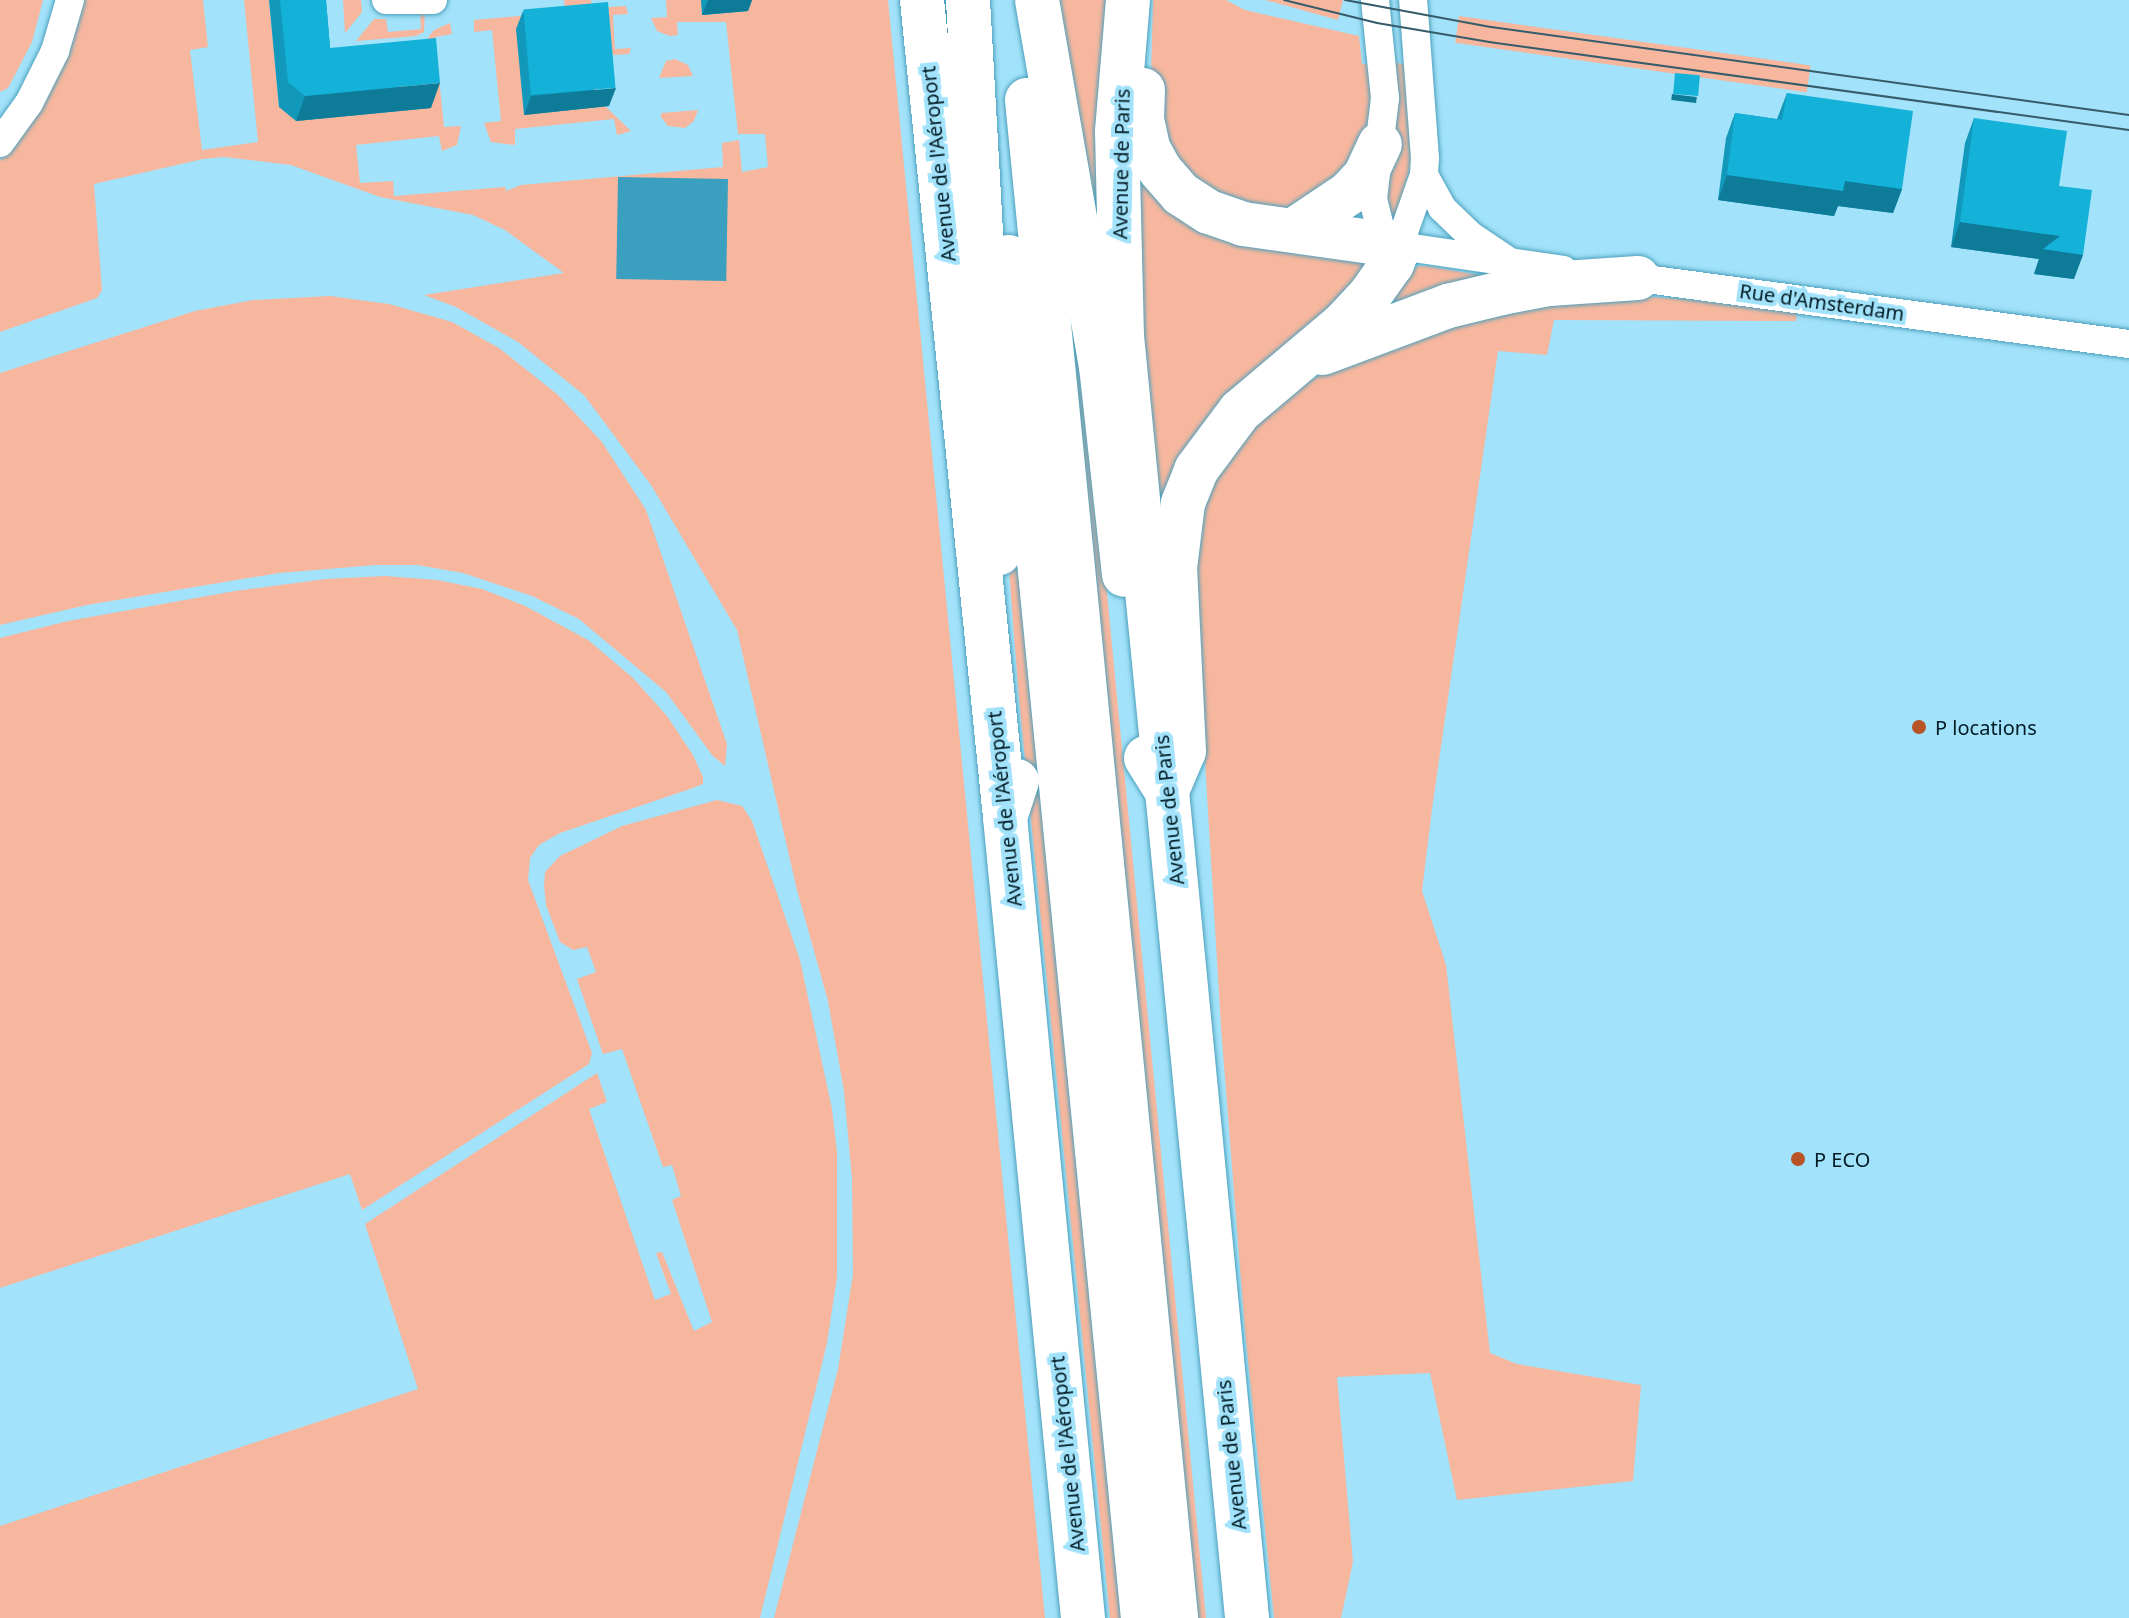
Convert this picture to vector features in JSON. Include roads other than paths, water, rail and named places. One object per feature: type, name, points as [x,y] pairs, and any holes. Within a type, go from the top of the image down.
[{"type":"highway","name":"Avenue de l'Aéroport","points":[[922,0],[1083,1618]]},
{"type":"highway","points":[[968,0],[992,469],[1018,772],[1005,817]]},
{"type":"highway","points":[[987,0],[1143,1618]]},
{"type":"highway","points":[[1019,0],[1176,1618]]},
{"type":"highway","points":[[1037,0],[1101,366],[1141,738],[1149,766],[1167,791]]},
{"type":"highway","name":"Avenue de Paris","points":[[1128,0],[1117,132],[1122,336],[1247,1618]]},
{"type":"highway","points":[[1147,0],[1142,119],[1148,148],[1160,170],[1181,194],[1209,212],[1243,224],[1399,246],[1392,264],[1370,295],[1344,323],[1240,411],[1196,470],[1183,503],[1175,568],[1184,751],[1167,791]]},
{"type":"highway","points":[[1294,230],[1349,193],[1365,176],[1380,144]]},
{"type":"highway","points":[[1291,366],[1448,306],[1549,284],[1638,278]]},
{"type":"street","points":[[0,143],[29,103],[55,51],[70,0]]},
{"type":"street","points":[[386,0],[433,0]]},
{"type":"street","points":[[1375,0],[1385,98],[1373,199],[1377,225],[1387,239],[1399,246],[1424,175],[1413,0]]},
{"type":"street","name":"Rue d'Amsterdam","points":[[1424,175],[1442,208],[1471,236],[1514,265]]},
{"type":"street","name":"Rue d'Amsterdam","points":[[1399,246],[1514,265],[1638,278],[2129,344]]},
{"type":"water","points":[[618,177],[728,179],[726,281],[616,279]]},
{"type":"tram line","points":[[1284,0],[1377,23],[1489,42],[2129,130]]},
{"type":"tram line","points":[[1345,0],[1491,27],[2129,115]]},
{"type":"place","name":"P locations","points":[[1919,727]]},
{"type":"place","name":"P ECO","points":[[1798,1159]]}]
